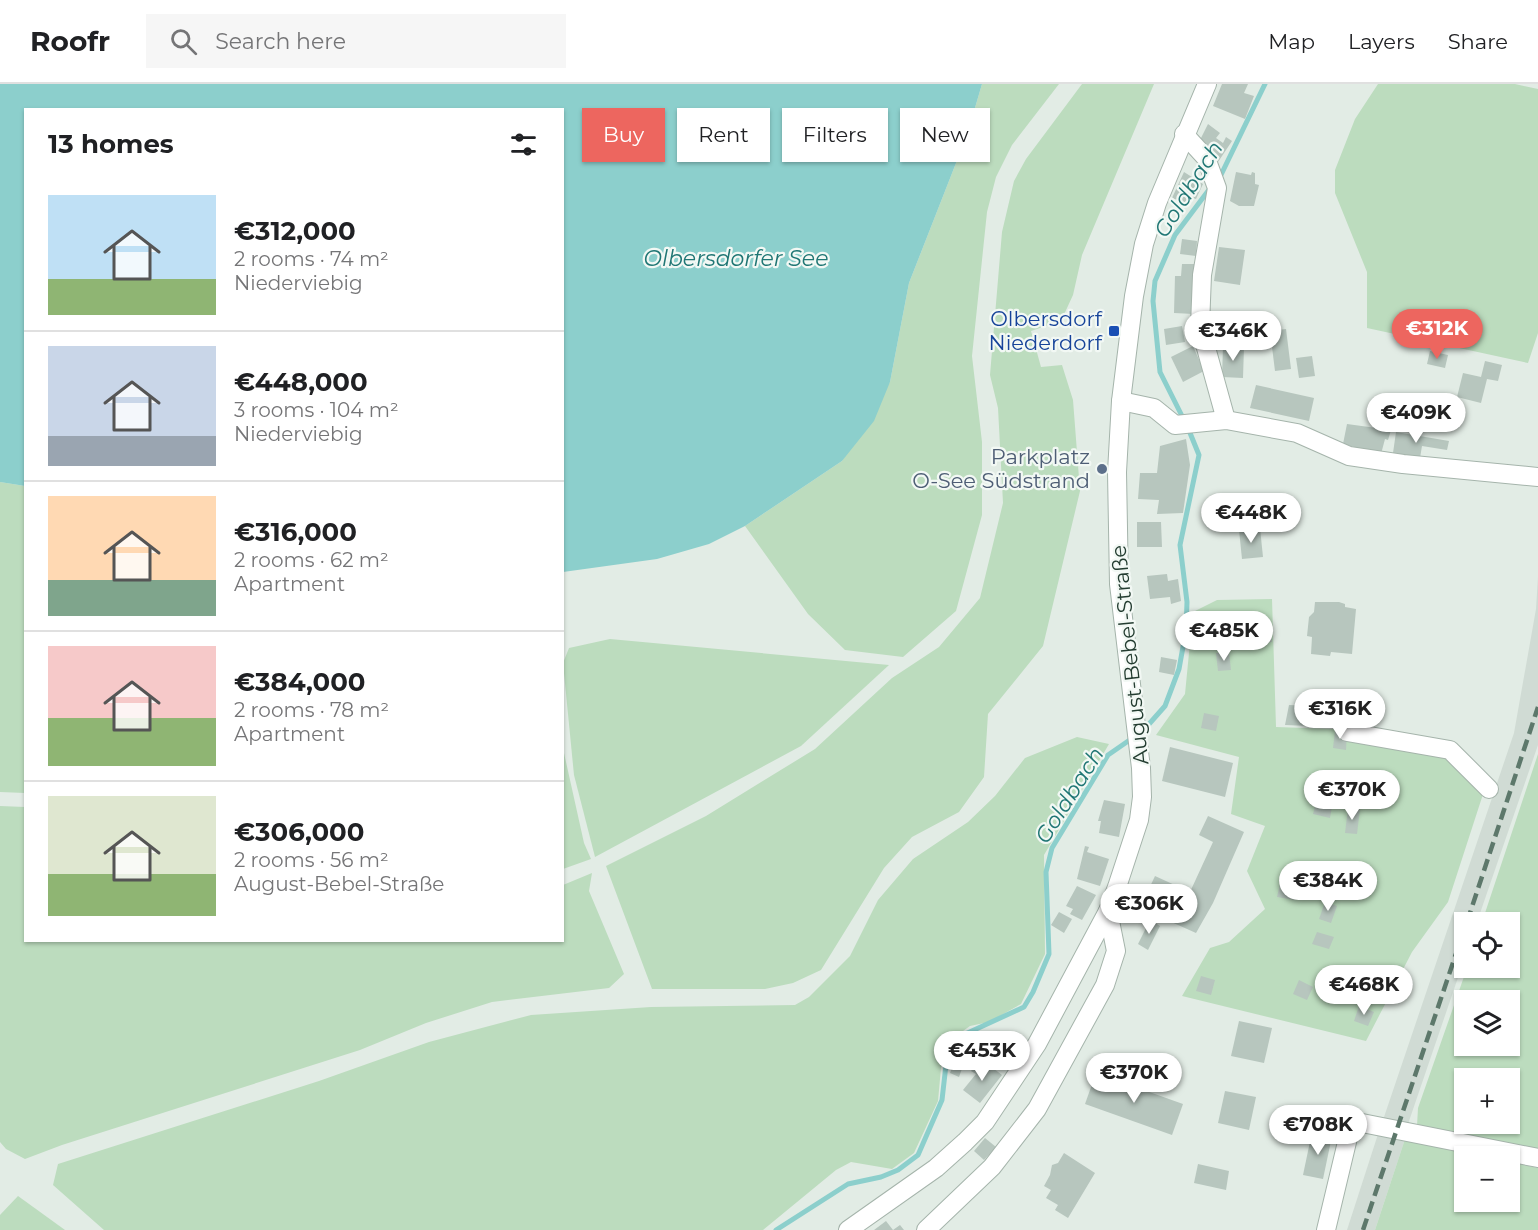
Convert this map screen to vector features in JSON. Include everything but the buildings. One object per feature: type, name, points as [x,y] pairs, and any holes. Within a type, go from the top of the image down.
[{"type":"street","name":"August-Bebel-Straße","points":[[848,1230],[936,1168],[985,1122],[1037,1044],[1108,911],[1139,820],[1142,797],[1139,741],[1119,584],[1117,472],[1121,401],[1140,260],[1157,203],[1184,134],[1207,84]]},
{"type":"street","points":[[1184,134],[1206,158],[1217,188],[1202,275],[1200,326],[1226,420]]},
{"type":"street","points":[[1121,401],[1154,408],[1175,425],[1226,420],[1297,433],[1349,456],[1403,464],[1538,477]]},
{"type":"street","points":[[1347,732],[1450,750],[1489,789]]},
{"type":"street","points":[[926,1230],[992,1167],[1037,1108],[1105,985],[1116,951],[1108,911]]},
{"type":"street","points":[[1326,1230],[1352,1121],[1538,1158]]},
{"type":"shaded area","points":[[1538,577],[1538,745],[1480,912],[1454,912],[1454,978],[1458,978],[1407,1127],[1383,1120],[1514,733],[1536,609]]},
{"type":"shaded area","points":[[1379,1131],[1405,1139],[1375,1230],[1347,1230]]},
{"type":"green space","points":[[982,84],[1059,84],[1012,145],[996,177],[987,212],[972,356],[982,442],[982,515],[956,611],[903,657],[845,650],[808,614],[745,526],[842,461],[890,382],[909,283],[956,162],[990,162],[990,108],[975,108]]},
{"type":"green space","points":[[1082,84],[1154,84],[1082,255],[1073,295],[1061,321],[1031,331],[1041,367],[1062,365],[1073,400],[1080,491],[1043,646],[988,714],[984,777],[959,812],[912,837],[884,868],[821,970],[793,983],[765,989],[652,989],[606,866],[706,816],[815,749],[892,678],[939,647],[980,598],[1003,503],[998,408],[990,375],[1002,232],[1014,181],[1026,159]]},
{"type":"green space","points":[[1378,84],[1515,84],[1538,89],[1538,333],[1528,363],[1367,328],[1367,272],[1335,193],[1335,170],[1355,119]]},
{"type":"green space","points":[[0,482],[24,486],[24,793],[0,792]]},
{"type":"green space","points":[[1272,599],[1276,727],[1360,730],[1450,750],[1485,788],[1448,902],[1412,952],[1366,1041],[1182,996],[1210,948],[1229,942],[1265,909],[1247,871],[1265,826],[1231,814],[1239,757],[1156,735],[1185,694],[1193,612],[1217,600]]},
{"type":"green space","points":[[610,639],[889,665],[801,746],[595,857],[574,775],[564,673],[564,660],[569,648]]},
{"type":"green space","points":[[1077,737],[1109,744],[1044,855],[1045,954],[1021,1004],[989,1022],[970,1026],[956,1036],[942,1057],[938,1101],[914,1153],[892,1169],[851,1162],[836,1170],[763,1230],[104,1230],[53,1185],[58,1164],[319,1081],[429,1042],[531,1015],[651,1007],[795,1005],[809,997],[850,956],[878,900],[913,859],[968,822],[995,796],[1025,758]]},
{"type":"green space","points":[[564,753],[584,843],[591,859],[564,869]]},
{"type":"green space","points":[[1538,754],[1538,1152],[1520,1148],[1520,1146],[1454,1134],[1520,1134],[1520,1068],[1454,1068],[1454,1134],[1417,1126],[1418,1108],[1454,1005],[1454,1056],[1520,1056],[1520,990],[1459,990],[1464,978],[1520,978],[1520,912],[1485,912]]},
{"type":"green space","points":[[0,806],[24,807],[24,942],[564,942],[564,885],[592,873],[589,891],[624,974],[609,988],[492,1002],[426,1023],[360,1050],[62,1145],[25,1159],[6,1149],[0,1142]]},
{"type":"green space","points":[[1405,1139],[1454,1149],[1454,1212],[1520,1212],[1520,1164],[1538,1168],[1538,1230],[1375,1230]]},
{"type":"green space","points":[[18,1196],[65,1230],[0,1230],[0,1215]]},
{"type":"water","name":"Olbersdorfer See","points":[[0,84],[982,84],[975,108],[900,108],[900,162],[956,162],[909,283],[890,382],[874,421],[842,461],[745,526],[709,544],[657,559],[564,572],[564,108],[24,108],[24,486],[0,482]]},
{"type":"waterway","name":"Goldbach","points":[[1219,179],[1265,84]]},
{"type":"waterway","name":"Goldbach","points":[[1184,420],[1160,372],[1153,301],[1155,281],[1175,235],[1211,187]]},
{"type":"waterway","name":"Goldbach","points":[[1142,732],[1165,706],[1179,669],[1186,630],[1187,602],[1180,545],[1199,455],[1188,428]]},
{"type":"waterway","name":"Goldbach","points":[[776,1230],[848,1184],[881,1177],[898,1170],[918,1155],[942,1100],[947,1056],[961,1036],[1024,1007],[1033,992],[1049,954],[1046,872],[1052,848],[1108,755],[1134,737]]},
{"type":"railway","points":[[1470,912],[1538,707]]},
{"type":"railway","points":[[1363,1230],[1454,960]]},
{"type":"place","name":"Olbersdorf Niederdorf","points":[[1114,331]]},
{"type":"place","name":"Parkplatz O-See Südstrand","points":[[1102,469]]}]
